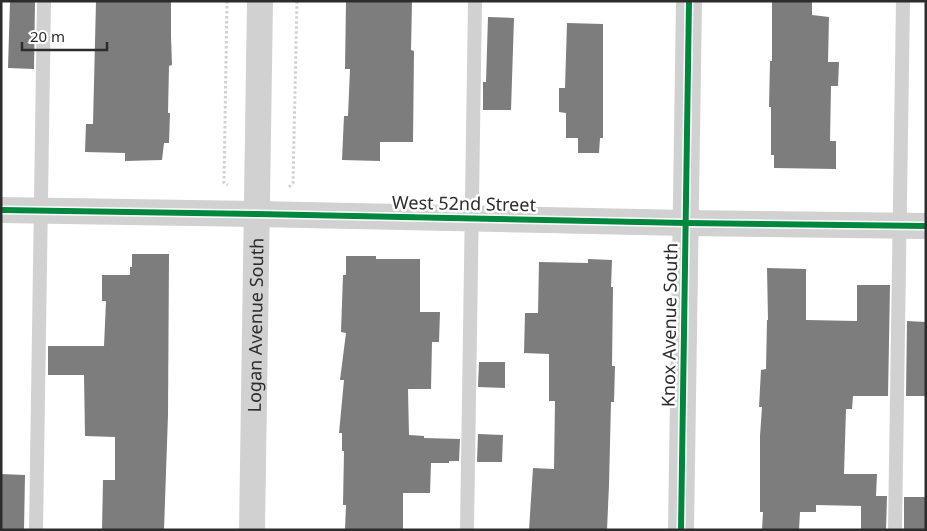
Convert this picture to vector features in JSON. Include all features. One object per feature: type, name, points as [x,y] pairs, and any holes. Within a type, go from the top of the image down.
[{"type":"street","name":"Logan Avenue South","points":[[252,530],[260,1]]},
{"type":"street","name":"Knox Avenue South","points":[[681,530],[689,1]]},
{"type":"street","name":"West 52nd Street","points":[[1,210],[926,226]]},
{"type":"lane","points":[[36,530],[44,1]]},
{"type":"lane","points":[[467,530],[475,1]]},
{"type":"lane","points":[[895,530],[903,1]]},
{"type":"path","points":[[227,1],[224,183],[233,188]]},
{"type":"path","points":[[285,191],[293,183],[297,1]]},
{"type":"building","points":[[10,1],[35,1],[34,69],[8,68]]},
{"type":"building","points":[[96,1],[171,1],[172,65],[169,66],[169,143],[164,143],[162,160],[125,161],[125,153],[85,152],[86,124],[93,124]]},
{"type":"building","points":[[346,1],[412,1],[411,50],[414,51],[413,142],[380,142],[380,161],[342,160],[344,116],[348,116],[350,69],[345,69]]},
{"type":"building","points":[[772,1],[812,1],[812,15],[829,17],[828,62],[839,62],[838,86],[831,86],[830,141],[836,141],[836,169],[774,168],[774,155],[771,155],[771,107],[769,107],[770,61],[772,61]]},
{"type":"building","points":[[488,17],[514,18],[511,110],[483,110],[483,82],[486,82]]},
{"type":"building","points":[[567,23],[603,24],[603,138],[600,138],[599,153],[578,153],[578,138],[566,138],[566,113],[559,112],[559,88],[565,88]]},
{"type":"building","points":[[132,254],[169,254],[168,415],[164,530],[102,530],[103,480],[115,480],[115,437],[85,436],[84,375],[48,375],[48,346],[104,346],[106,301],[102,301],[102,275],[130,275]]},
{"type":"building","points":[[346,256],[376,256],[376,259],[420,259],[420,312],[440,312],[439,342],[432,342],[431,389],[408,389],[409,435],[424,436],[424,438],[460,439],[459,461],[431,463],[430,493],[403,493],[403,530],[345,530],[346,505],[343,505],[344,451],[342,451],[342,433],[339,433],[344,380],[340,380],[346,333],[341,332],[343,275],[346,275]]},
{"type":"building","points":[[588,259],[612,260],[612,366],[615,366],[614,402],[611,402],[607,530],[529,530],[533,468],[554,469],[555,401],[549,401],[549,354],[524,353],[525,313],[538,313],[539,262],[588,263]]},
{"type":"building","points":[[767,268],[806,269],[806,320],[857,321],[857,285],[890,285],[888,396],[853,396],[852,409],[846,409],[844,474],[877,474],[876,496],[887,496],[886,530],[861,530],[861,506],[816,505],[816,512],[800,512],[799,530],[762,530],[763,512],[760,512],[760,436],[762,407],[759,407],[761,370],[766,369],[768,320]]},
{"type":"building","points":[[907,321],[926,322],[926,396],[906,396]]},
{"type":"building","points":[[479,362],[505,362],[505,388],[478,387]]},
{"type":"building","points":[[478,434],[503,435],[502,462],[477,462]]},
{"type":"building","points":[[1,474],[25,475],[24,530],[1,530]]},
{"type":"building","points":[[904,497],[926,497],[926,530],[904,530]]},
{"type":"cycle path","points":[[681,530],[689,1]]},
{"type":"cycle path","points":[[1,210],[926,226]]}]
